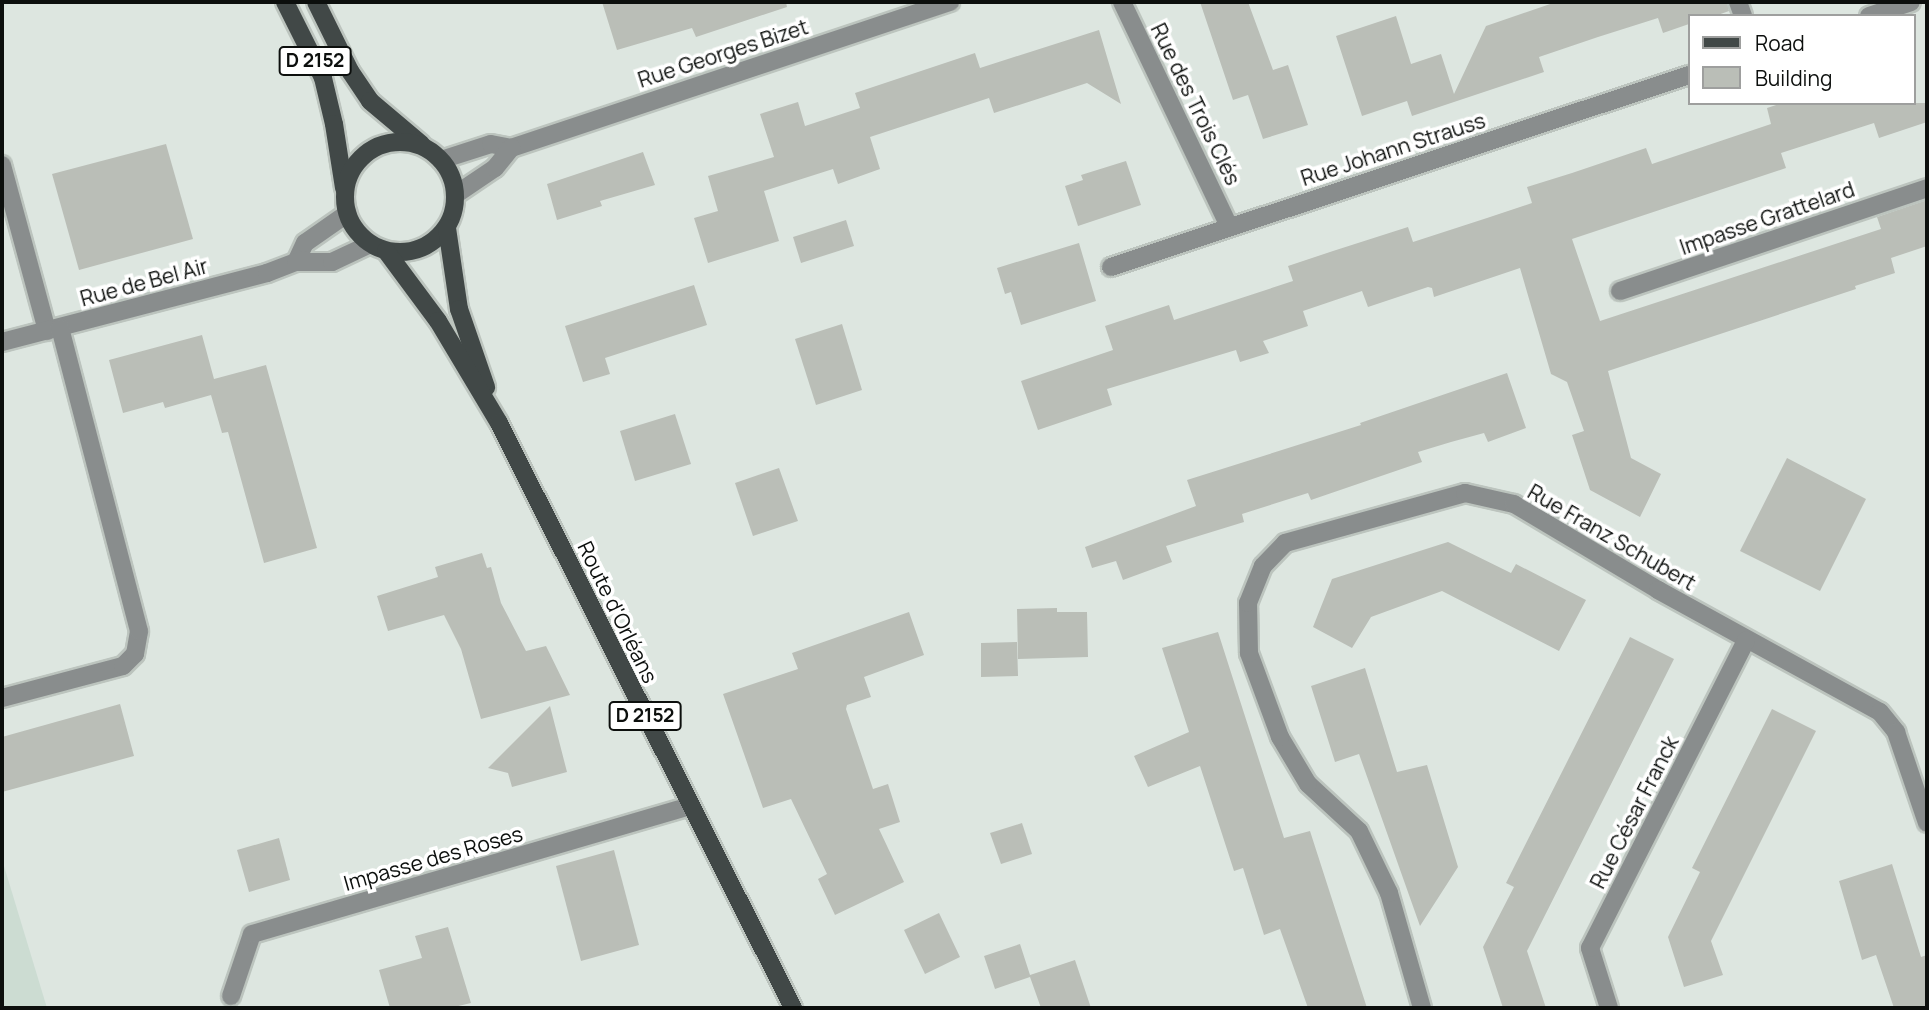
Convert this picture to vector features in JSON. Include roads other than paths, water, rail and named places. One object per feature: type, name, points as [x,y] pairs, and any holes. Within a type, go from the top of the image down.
[{"type":"main road","name":"D 2152","points":[[285,2],[323,78],[334,124],[347,206]]},
{"type":"main road","name":"D 2152","points":[[316,2],[349,71],[370,101],[426,148]]},
{"type":"main road","points":[[408,142],[426,148],[441,160],[451,176],[455,195],[454,212],[447,228],[435,241],[420,249],[403,252],[378,247],[357,232],[347,206],[348,180],[357,163],[371,150],[389,143],[408,142]]},
{"type":"main road","name":"Route d'Orléans","points":[[447,228],[459,309],[499,424]]},
{"type":"main road","name":"Route d'Orléans","points":[[378,247],[438,321],[499,424],[793,1008]]},
{"type":"street","name":"Rue Georges Bizet","points":[[441,160],[491,144],[510,148],[950,2]]},
{"type":"street","name":"Rue des Trois Clés","points":[[1122,2],[1230,226]]},
{"type":"street","points":[[1875,14],[1910,2]]},
{"type":"street","name":"Rue Johann Strauss","points":[[1111,267],[1688,75]]},
{"type":"street","name":"Rue Georges Bizet","points":[[455,195],[495,168],[510,148]]},
{"type":"street","points":[[2,165],[53,330],[139,631],[135,654],[123,666],[2,698]]},
{"type":"street","name":"Impasse Grattelard","points":[[1620,291],[1927,188]]},
{"type":"street","points":[[296,262],[304,243],[347,206]]},
{"type":"street","name":"Rue de Bel Air","points":[[2,342],[267,273],[296,262],[332,262],[378,247]]},
{"type":"street","name":"Rue Franz Schubert","points":[[1422,1008],[1389,893],[1359,831],[1308,784],[1280,737],[1249,653],[1248,603],[1263,566],[1285,543],[1465,493],[1514,504],[1746,640],[1880,712],[1896,732],[1927,823]]},
{"type":"street","name":"Rue César Franck","points":[[1609,1008],[1590,948],[1746,640]]},
{"type":"street","name":"Impasse des Roses","points":[[231,996],[252,934],[689,806]]}]
